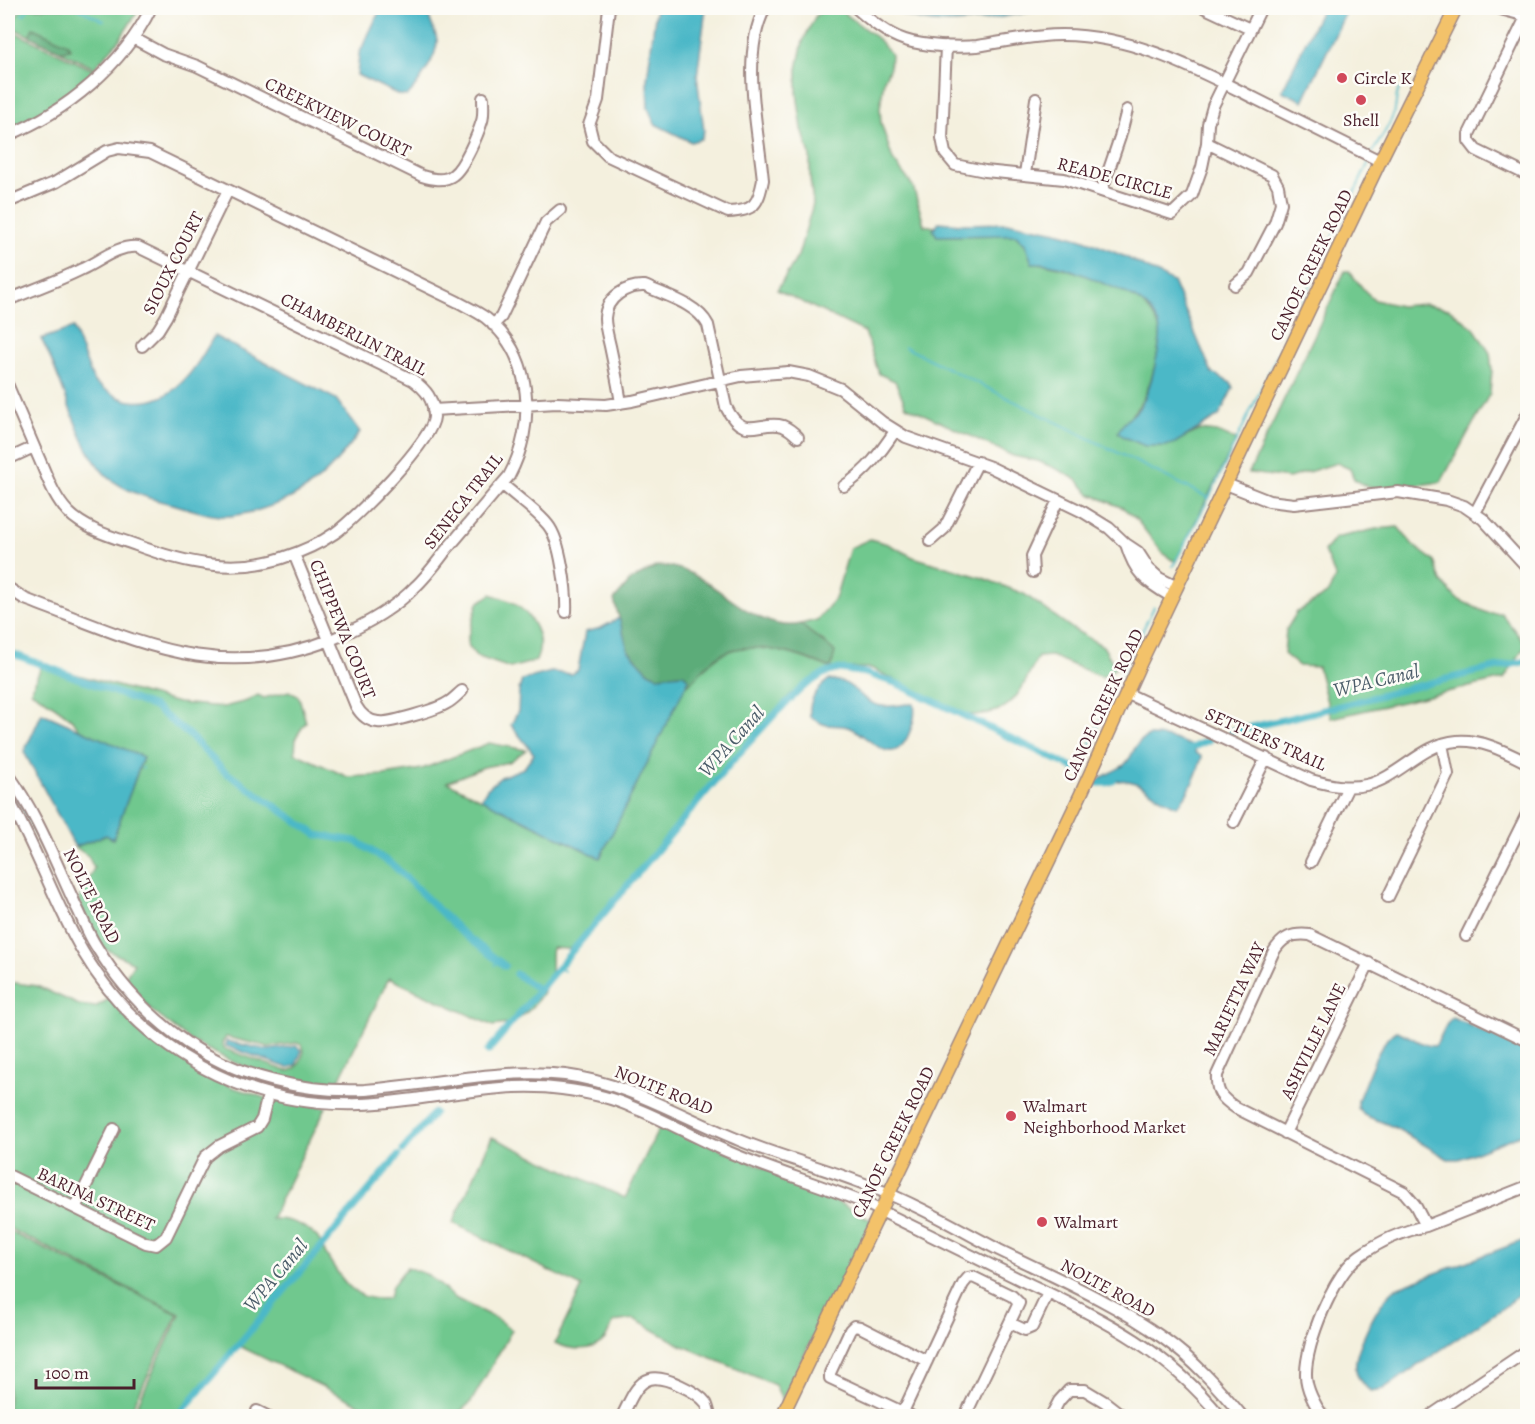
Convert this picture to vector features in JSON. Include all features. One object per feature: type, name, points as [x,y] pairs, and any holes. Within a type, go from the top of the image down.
[{"type":"main road","name":"CANOE CREEK ROAD","points":[[782,1416],[1097,761],[1126,693],[1380,161],[1456,8]]},
{"type":"street","points":[[8,135],[42,119],[97,78],[133,38],[151,8]]},
{"type":"street","points":[[609,8],[598,100],[590,124],[593,141],[608,156],[728,212],[754,212],[763,180],[751,65],[752,46],[765,8]]},
{"type":"street","points":[[856,8],[874,24],[904,40],[946,46],[975,46],[1054,35],[1102,38],[1174,58],[1380,161]]},
{"type":"street","points":[[1206,8],[1250,29]]},
{"type":"street","name":"READE CIRCLE","points":[[946,46],[942,138],[945,153],[955,165],[968,169],[1064,179],[1172,214],[1192,195],[1202,167],[1213,106],[1261,8]]},
{"type":"street","points":[[1498,8],[1508,12],[1523,13],[1469,134],[1468,141],[1476,150],[1523,173],[1527,172]]},
{"type":"street","name":"CREEKVIEW COURT","points":[[133,38],[163,54],[197,66],[434,180],[453,175],[461,166],[483,120],[483,98]]},
{"type":"street","points":[[1025,174],[1036,99]]},
{"type":"street","points":[[1101,190],[1127,110]]},
{"type":"street","points":[[1207,143],[1272,175],[1278,186],[1281,203],[1275,223],[1249,273],[1235,285]]},
{"type":"street","name":"SENECA TRAIL","points":[[8,202],[56,182],[92,159],[119,148],[150,152],[458,302],[486,318],[503,335],[515,353],[522,372],[526,404],[526,418],[519,453],[513,468],[415,588],[355,630],[307,649],[260,658],[222,660],[181,654],[150,646],[35,603],[8,588]]},
{"type":"street","name":"SIOUX COURT","points":[[142,346],[158,330],[228,190]]},
{"type":"street","points":[[493,325],[501,317],[546,222],[560,210]]},
{"type":"street","name":"CHAMBERLIN TRAIL","points":[[8,300],[82,269],[117,250],[131,246],[145,249],[413,380],[427,390],[433,410]]},
{"type":"street","points":[[621,403],[607,329],[606,311],[611,301],[622,291],[638,286],[655,290],[695,309],[702,315],[708,325],[730,416],[747,427],[775,425],[784,427],[798,437]]},
{"type":"street","points":[[8,386],[55,495],[80,523],[172,558],[200,565],[226,567],[281,559],[313,547],[335,533],[374,497],[428,434],[434,418],[433,410],[557,403],[606,405],[769,372],[788,372],[809,376],[841,388],[906,437],[978,462],[1058,500],[1109,528],[1138,552],[1149,569],[1175,592]]},
{"type":"street","points":[[1475,513],[1527,413]]},
{"type":"street","points":[[844,486],[857,478],[880,455],[896,430]]},
{"type":"street","points":[[8,459],[34,447]]},
{"type":"street","points":[[930,541],[944,529],[978,462]]},
{"type":"street","points":[[1226,483],[1269,501],[1294,504],[1398,492],[1446,500],[1464,506],[1483,519],[1527,568]]},
{"type":"street","points":[[502,484],[548,525],[555,537],[566,596],[566,612]]},
{"type":"street","points":[[1033,572],[1032,556],[1058,500]]},
{"type":"street","name":"CHIPPEWA COURT","points":[[294,554],[361,714],[369,720],[380,723],[390,722],[446,704],[462,691]]},
{"type":"street","name":"SETTLERS TRAIL","points":[[1126,693],[1311,780],[1332,786],[1366,785],[1383,778],[1424,752],[1442,744],[1458,741],[1500,749],[1527,763]]},
{"type":"street","points":[[1388,897],[1448,774],[1442,744]]},
{"type":"street","points":[[1234,822],[1266,758]]},
{"type":"street","name":"NOLTE ROAD","points":[[8,774],[40,829],[95,945],[124,986],[149,1013],[189,1044],[233,1067],[278,1082],[339,1090],[387,1088],[470,1077],[527,1073],[564,1075],[612,1086],[645,1097],[736,1139],[888,1193],[1126,1314],[1162,1337],[1216,1385],[1242,1416]]},
{"type":"street","points":[[1311,862],[1348,787]]},
{"type":"street","name":"NOLTE ROAD","points":[[8,799],[22,823],[84,953],[109,990],[139,1023],[172,1049],[203,1068],[233,1083],[268,1095],[317,1104],[361,1104],[531,1087],[551,1088],[606,1098],[631,1106],[731,1153],[837,1191],[880,1210],[1120,1330],[1173,1366],[1220,1416]]},
{"type":"street","points":[[1466,936],[1527,812]]},
{"type":"street","name":"MARIETTA WAY","points":[[1426,1226],[1415,1205],[1404,1192],[1222,1099],[1216,1088],[1217,1075],[1273,953],[1279,943],[1289,936],[1297,933],[1310,935],[1527,1041]]},
{"type":"street","name":"ASHVILLE LANE","points":[[1286,1133],[1370,963]]},
{"type":"street","points":[[486,1090],[501,1075]]},
{"type":"street","points":[[458,1093],[470,1077]]},
{"type":"street","points":[[268,1095],[282,1089],[333,1095],[339,1090]]},
{"type":"street","name":"BARINA STREET","points":[[8,1175],[146,1243],[151,1245],[160,1243],[171,1227],[205,1157],[219,1146],[256,1127],[262,1119],[268,1095]]},
{"type":"street","points":[[75,1208],[114,1129]]},
{"type":"street","points":[[1323,1416],[1317,1408],[1306,1378],[1306,1361],[1312,1339],[1338,1279],[1358,1257],[1408,1229],[1426,1226],[1527,1186]]},
{"type":"street","points":[[927,1361],[854,1326],[830,1372],[830,1378],[907,1414],[927,1361],[968,1278],[973,1277],[1017,1299],[1019,1303],[965,1416]]},
{"type":"street","points":[[1010,1323],[1025,1329],[1032,1327],[1051,1295],[1063,1282]]},
{"type":"street","points":[[1430,1416],[1527,1350]]},
{"type":"street","points":[[622,1416],[633,1395],[650,1379],[665,1379],[696,1394],[707,1404],[710,1416]]},
{"type":"street","points":[[1051,1416],[1059,1401],[1070,1390],[1085,1390],[1123,1416]]},
{"type":"street","points":[[257,1411],[267,1416]]},
{"type":"green space","points":[[22,8],[140,8],[120,39],[94,68],[9,26]]},
{"type":"green space","points":[[824,8],[839,9],[877,38],[891,54],[890,67],[884,80],[880,108],[881,123],[893,160],[913,186],[924,225],[935,227],[933,230],[937,236],[1016,235],[1025,244],[1032,263],[1055,266],[1084,275],[1133,296],[1150,311],[1160,332],[1159,348],[1149,385],[1141,403],[1132,414],[1145,446],[1166,446],[1200,430],[1217,432],[1236,440],[1176,561],[1162,552],[1136,519],[1123,508],[1090,494],[1077,480],[1038,461],[1013,456],[906,406],[895,381],[879,374],[865,332],[777,290],[798,256],[813,204],[810,155],[802,129],[797,93],[797,69],[803,41],[815,17]]},
{"type":"green space","points":[[33,28],[68,44],[70,49],[63,52],[29,36]]},
{"type":"green space","points":[[8,29],[93,70],[96,70],[108,58],[98,71],[75,92],[8,130]]},
{"type":"green space","points":[[1345,271],[1349,271],[1375,300],[1400,306],[1424,304],[1449,309],[1474,328],[1490,353],[1492,370],[1490,393],[1441,482],[1386,489],[1367,487],[1354,479],[1350,469],[1337,463],[1289,478],[1249,473]]},
{"type":"green space","points":[[1398,527],[1414,546],[1434,561],[1441,581],[1457,599],[1487,613],[1501,613],[1526,645],[1504,679],[1331,718],[1318,667],[1299,666],[1284,654],[1286,630],[1297,612],[1327,594],[1336,578],[1324,551],[1335,538],[1376,529]]},
{"type":"green space","points":[[870,539],[888,544],[913,557],[983,578],[1024,594],[1073,629],[1103,646],[1116,668],[1102,677],[1051,656],[1038,657],[1012,701],[994,712],[965,715],[871,668],[831,668],[825,642],[806,631],[801,624],[817,620],[835,599],[850,548]]},
{"type":"green space","points":[[657,566],[674,567],[691,573],[737,604],[768,621],[784,625],[801,624],[835,652],[831,668],[793,654],[763,648],[749,648],[736,649],[718,656],[686,686],[689,679],[683,674],[657,676],[650,673],[628,650],[614,600],[631,580]]},
{"type":"green space","points":[[491,594],[514,603],[532,621],[539,644],[536,661],[510,668],[476,656],[468,645],[468,636],[478,603]]},
{"type":"green space","points":[[764,648],[793,654],[831,668],[791,694],[712,783],[578,946],[568,949],[552,948],[551,971],[546,987],[522,1016],[507,1024],[493,1026],[389,978],[336,1086],[280,1078],[235,1063],[191,1041],[151,1010],[124,979],[134,963],[101,947],[78,901],[94,868],[88,856],[75,847],[106,835],[113,839],[143,758],[79,729],[65,713],[31,691],[42,665],[178,703],[224,707],[247,701],[258,695],[264,698],[289,691],[299,697],[306,722],[296,737],[295,753],[348,777],[384,775],[422,769],[489,743],[526,750],[509,762],[484,767],[447,782],[600,858],[685,686],[713,660],[736,649]],"holes":[[[226,1037],[269,1047],[296,1043],[302,1045],[304,1051],[297,1067],[287,1071],[225,1049],[222,1043]]]},
{"type":"green space","points":[[8,982],[37,986],[79,1005],[95,1007],[111,998],[201,1072],[232,1087],[269,1099],[326,1107],[271,1219],[296,1223],[313,1233],[344,1281],[359,1294],[377,1299],[389,1298],[392,1286],[407,1267],[428,1275],[455,1298],[495,1318],[512,1330],[471,1402],[455,1416],[383,1416],[237,1345],[176,1416],[132,1416],[180,1314],[8,1228]]},
{"type":"green space","points":[[661,1124],[799,1182],[872,1220],[782,1399],[775,1385],[681,1345],[634,1319],[614,1322],[605,1339],[594,1347],[574,1349],[555,1343],[582,1287],[453,1223],[492,1137],[625,1198]]},
{"type":"green space","points":[[8,1231],[178,1314],[128,1416],[8,1416]]},
{"type":"water","points":[[381,8],[428,8],[437,40],[436,47],[426,70],[407,96],[399,95],[357,75],[359,54]]},
{"type":"water","points":[[656,8],[706,8],[697,76],[704,131],[701,139],[691,142],[655,124],[648,108],[647,80]]},
{"type":"water","points":[[890,8],[1078,8],[1082,13],[1045,10],[950,23],[919,20]]},
{"type":"water","points":[[1322,8],[1348,8],[1303,101],[1282,91]]},
{"type":"water","points":[[939,222],[1012,223],[1057,232],[1082,239],[1126,257],[1173,282],[1212,373],[1231,383],[1233,388],[1219,416],[1175,443],[1166,446],[1145,446],[1124,437],[1118,432],[1139,408],[1144,398],[1159,348],[1158,323],[1147,308],[1124,292],[1080,273],[1042,263],[1032,263],[1025,244],[1016,235],[937,236],[933,230]]},
{"type":"water","points":[[73,328],[94,382],[122,399],[146,401],[160,398],[171,391],[191,372],[214,336],[336,399],[360,432],[339,459],[318,480],[293,497],[257,510],[231,516],[215,515],[144,496],[117,484],[103,472],[84,443],[76,425],[56,371],[41,339]]},
{"type":"water","points":[[619,618],[628,650],[650,673],[657,676],[683,674],[689,679],[600,858],[481,799],[487,789],[501,777],[524,768],[534,754],[511,725],[518,711],[522,680],[551,672],[572,674],[578,670],[585,632],[601,628]]},
{"type":"water","points":[[828,680],[850,686],[877,705],[914,704],[913,724],[901,746],[895,751],[887,751],[850,728],[825,724],[810,717],[810,706],[814,696]]},
{"type":"water","points":[[42,713],[143,757],[113,839],[106,835],[75,847],[24,752]]},
{"type":"water","points":[[1149,736],[1185,743],[1196,748],[1195,752],[1202,757],[1189,790],[1177,806],[1135,783],[1118,781],[1110,785],[1099,780],[1124,765],[1139,742]]},
{"type":"water","points":[[1452,1018],[1528,1053],[1527,1132],[1459,1159],[1448,1159],[1394,1127],[1364,1115],[1358,1108],[1358,1100],[1374,1062],[1390,1036],[1396,1031],[1435,1046]]},
{"type":"water","points":[[226,1041],[268,1050],[296,1046],[302,1050],[296,1065],[288,1068],[226,1046]]},
{"type":"water","points":[[1527,1239],[1527,1286],[1507,1305],[1383,1389],[1371,1391],[1363,1385],[1356,1370],[1357,1354],[1379,1307],[1396,1288]]},
{"type":"waterway","points":[[22,14],[24,15],[29,8]]},
{"type":"waterway","points":[[77,8],[104,21]]},
{"type":"waterway","points":[[1373,152],[1392,118],[1399,89]]},
{"type":"waterway","points":[[1209,498],[1370,160]]},
{"type":"waterway","points":[[905,347],[1209,498],[1173,566]]},
{"type":"waterway","points":[[1121,674],[1154,607]]},
{"type":"waterway","points":[[8,652],[154,707],[189,735],[224,771],[317,835],[356,841],[393,865],[461,932],[505,966]]},
{"type":"waterway","name":"WPA Canal","points":[[1232,731],[1528,661]]},
{"type":"waterway","name":"WPA Canal","points":[[488,1051],[734,759],[803,687],[823,674],[839,669],[865,673],[898,684],[1082,772]]},
{"type":"waterway","points":[[1084,760],[1108,702]]},
{"type":"waterway","name":"WPA Canal","points":[[1187,750],[1209,740]]},
{"type":"waterway","name":"WPA Canal","points":[[1098,783],[1113,781]]},
{"type":"waterway","points":[[8,785],[41,845]]},
{"type":"waterway","points":[[495,965],[498,961]]},
{"type":"waterway","name":"WPA Canal","points":[[559,967],[564,971]]},
{"type":"waterway","points":[[516,974],[539,990]]},
{"type":"waterway","name":"WPA Canal","points":[[403,1150],[434,1113]]},
{"type":"waterway","name":"WPA Canal","points":[[178,1416],[398,1156]]},
{"type":"place","name":"Circle K","points":[[1342,78]]},
{"type":"place","name":"Shell","points":[[1361,100]]},
{"type":"place","name":"Walmart Neighborhood Market","points":[[1011,1116]]},
{"type":"place","name":"Walmart","points":[[1042,1222]]}]
